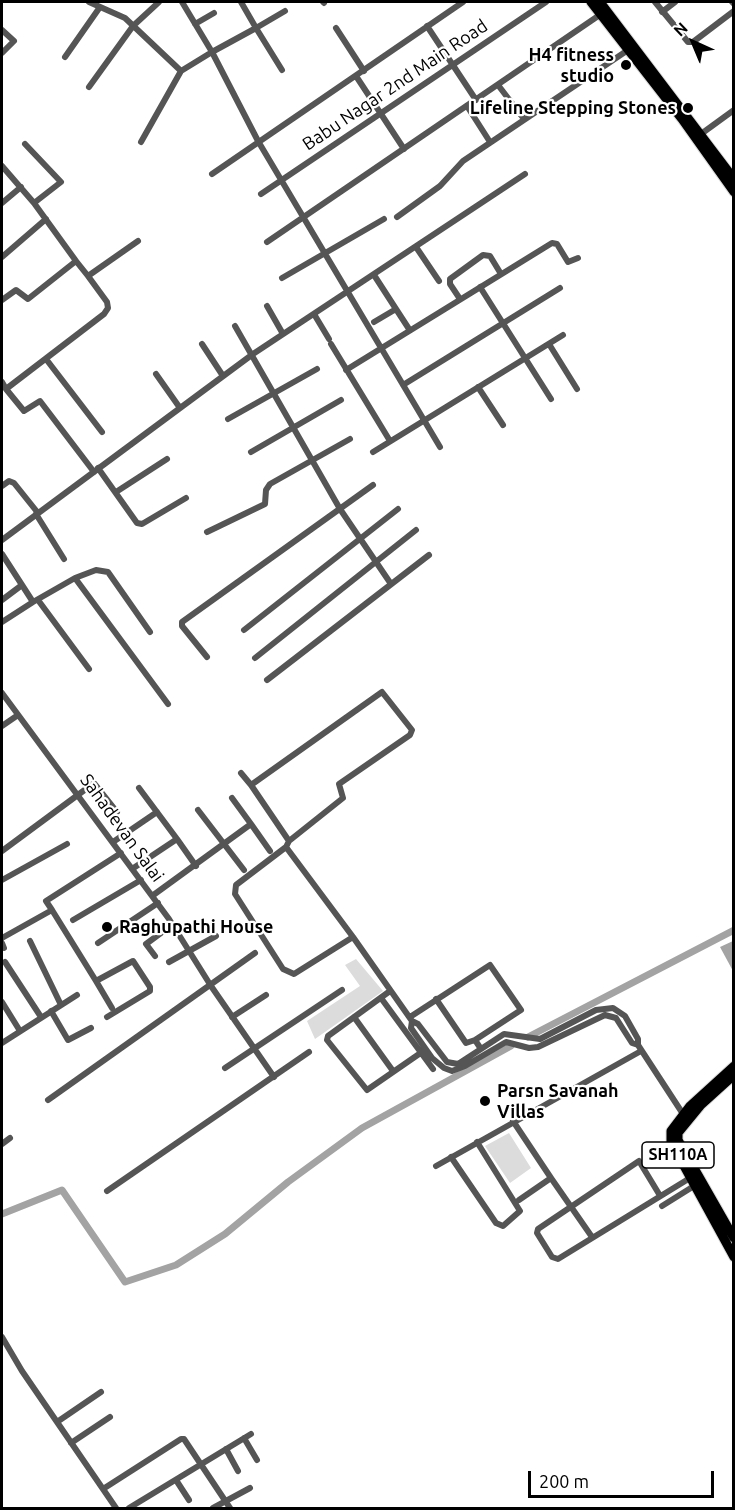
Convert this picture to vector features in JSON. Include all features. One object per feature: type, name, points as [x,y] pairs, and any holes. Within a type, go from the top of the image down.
[{"type":"main road","points":[[591,2],[604,7],[685,117],[734,192]]},
{"type":"main road","points":[[604,7],[628,50],[701,134],[734,179]]},
{"type":"main road","name":"SH110A","points":[[734,1066],[683,1114],[671,1131],[671,1142],[734,1257]]},
{"type":"main road","name":"SH110A","points":[[734,1075],[701,1105],[678,1133],[678,1140],[734,1239]]},
{"type":"street","points":[[89,2],[125,18],[181,71]]},
{"type":"street","points":[[89,87],[133,26],[159,2]]},
{"type":"street","points":[[182,2],[212,52],[280,180],[440,447]]},
{"type":"street","points":[[241,2],[282,70]]},
{"type":"street","points":[[212,174],[463,2]]},
{"type":"street","name":"Babu Nagar 2nd Main Road","points":[[261,194],[546,2]]},
{"type":"street","points":[[655,2],[688,42],[693,42],[734,11]]},
{"type":"street","points":[[662,12],[675,2]]},
{"type":"street","points":[[65,57],[100,7]]},
{"type":"street","points":[[267,243],[498,85],[604,7]]},
{"type":"street","points":[[141,142],[181,71],[285,11]]},
{"type":"street","points":[[195,24],[214,13]]},
{"type":"street","points":[[427,26],[476,100]]},
{"type":"street","points":[[336,28],[364,71]]},
{"type":"street","points":[[2,30],[14,41],[2,53]]},
{"type":"street","points":[[397,217],[423,200],[463,161],[628,50]]},
{"type":"street","points":[[357,76],[404,149]]},
{"type":"street","points":[[498,85],[524,119]]},
{"type":"street","points":[[467,106],[490,142]]},
{"type":"street","points":[[701,134],[734,110]]},
{"type":"street","points":[[25,144],[61,182],[34,203]]},
{"type":"street","points":[[2,166],[34,203],[104,296],[108,308],[6,389]]},
{"type":"street","points":[[2,540],[253,354],[525,174]]},
{"type":"street","points":[[2,203],[21,187]]},
{"type":"street","points":[[2,257],[46,219]]},
{"type":"street","points":[[282,278],[384,219]]},
{"type":"street","points":[[88,276],[138,241]]},
{"type":"street","points":[[346,370],[409,329],[555,242],[568,262],[578,258]]},
{"type":"street","points":[[416,247],[439,281]]},
{"type":"street","points":[[460,299],[450,284],[450,279],[483,255],[490,256],[501,274]]},
{"type":"street","points":[[2,300],[16,290],[28,299],[76,261]]},
{"type":"street","points":[[374,275],[409,329]]},
{"type":"street","points":[[480,287],[551,399]]},
{"type":"street","points":[[403,385],[560,288]]},
{"type":"street","points":[[267,306],[283,334]]},
{"type":"street","points":[[374,322],[396,309]]},
{"type":"street","points":[[314,314],[390,441]]},
{"type":"street","points":[[235,326],[340,509],[391,584]]},
{"type":"street","points":[[373,452],[563,335]]},
{"type":"street","points":[[202,344],[223,376]]},
{"type":"street","points":[[549,344],[577,389]]},
{"type":"street","points":[[46,359],[102,432]]},
{"type":"street","points":[[228,419],[317,369]]},
{"type":"street","points":[[156,374],[180,408]]},
{"type":"street","points":[[2,382],[24,411],[40,400],[116,492],[137,523],[142,524],[186,498]]},
{"type":"street","points":[[478,387],[503,425]]},
{"type":"street","points":[[251,452],[341,400]]},
{"type":"street","points":[[207,532],[265,504],[267,487],[350,439]]},
{"type":"street","points":[[116,492],[167,459]]},
{"type":"street","points":[[2,486],[9,481],[14,483],[37,513],[64,559]]},
{"type":"street","points":[[207,657],[182,626],[182,621],[373,485]]},
{"type":"street","points":[[244,630],[398,509]]},
{"type":"street","points":[[255,658],[416,530]]},
{"type":"street","points":[[2,555],[22,585],[89,669]]},
{"type":"street","points":[[267,680],[429,555]]},
{"type":"street","points":[[2,622],[75,579],[96,570],[108,572],[150,632]]},
{"type":"street","points":[[75,579],[168,704]]},
{"type":"street","points":[[2,600],[22,585]]},
{"type":"street","name":"Sahadevan Salai","points":[[2,693],[158,903],[211,986],[274,1077]]},
{"type":"street","points":[[251,785],[378,693],[384,694],[412,730],[410,735],[339,784],[343,798],[234,890],[283,969],[294,974],[353,937]]},
{"type":"street","points":[[2,726],[18,715]]},
{"type":"street","points":[[241,773],[251,785],[287,844],[390,991],[411,1019],[418,1024],[445,1065]]},
{"type":"street","points":[[2,851],[79,795],[92,780],[117,812]]},
{"type":"street","points":[[139,788],[196,866]]},
{"type":"street","points":[[232,798],[270,851]]},
{"type":"street","points":[[198,810],[244,870]]},
{"type":"street","points":[[113,842],[157,812]]},
{"type":"street","points":[[152,896],[251,824]]},
{"type":"street","points":[[132,869],[177,839]]},
{"type":"street","points":[[2,880],[67,844]]},
{"type":"street","points":[[112,1008],[46,901],[121,853]]},
{"type":"street","points":[[73,920],[141,880]]},
{"type":"street","points":[[98,943],[158,903]]},
{"type":"street","points":[[2,938],[52,910]]},
{"type":"street","points":[[155,956],[146,944],[172,924]]},
{"type":"street","points":[[169,962],[216,936]]},
{"type":"street","points":[[30,941],[61,1005]]},
{"type":"street","points":[[48,1100],[255,953]]},
{"type":"street","points":[[96,981],[130,960],[150,987],[146,995],[107,1017]]},
{"type":"street","points":[[5,962],[40,1017]]},
{"type":"street","points":[[411,1019],[436,999],[486,966],[493,967],[522,1010],[475,1040],[466,1043],[436,999]]},
{"type":"street","points":[[225,1068],[342,990]]},
{"type":"street","points":[[390,991],[327,1036],[332,1048],[363,1088],[367,1089],[422,1052]]},
{"type":"street","points":[[2,1042],[77,995]]},
{"type":"street","points":[[232,1017],[266,995]]},
{"type":"street","points":[[381,998],[434,1068]]},
{"type":"street","points":[[2,1002],[20,1031]]},
{"type":"street","points":[[462,1065],[504,1034],[541,1043],[594,1011],[607,1007],[622,1012],[638,1039],[640,1048],[683,1114]]},
{"type":"street","points":[[51,1011],[68,1040],[91,1028]]},
{"type":"street","points":[[594,1011],[597,1018]]},
{"type":"street","points":[[616,1018],[622,1012]]},
{"type":"street","points":[[411,1019],[411,1028],[421,1043],[445,1065],[462,1065],[506,1042],[529,1048],[609,1014],[616,1018],[632,1043],[640,1048]]},
{"type":"street","points":[[354,1017],[393,1071]]},
{"type":"street","points":[[504,1034],[506,1042]]},
{"type":"street","points":[[421,1043],[428,1038]]},
{"type":"street","points":[[475,1040],[481,1049]]},
{"type":"street","points":[[436,1166],[640,1048]]},
{"type":"street","points":[[106,1191],[309,1052]]},
{"type":"street","points":[[513,1121],[592,1237]]},
{"type":"street","points":[[2,1144],[10,1138]]},
{"type":"street","points":[[451,1157],[496,1223],[503,1226],[519,1214],[520,1210],[477,1142]]},
{"type":"street","points":[[660,1194],[639,1161],[537,1230],[552,1257],[558,1259],[660,1194],[692,1182]]},
{"type":"street","points":[[519,1200],[551,1178]]},
{"type":"street","points":[[662,1206],[692,1182]]},
{"type":"street","points":[[2,1337],[116,1509]]},
{"type":"street","points":[[57,1422],[101,1392]]},
{"type":"street","points":[[71,1443],[110,1417]]},
{"type":"street","points":[[129,1509],[251,1434]]},
{"type":"street","points":[[103,1489],[181,1438],[187,1442],[230,1509]]},
{"type":"street","points":[[244,1438],[257,1460]]},
{"type":"street","points":[[226,1449],[238,1471]]},
{"type":"street","points":[[176,1480],[189,1500]]},
{"type":"street","points":[[213,1509],[250,1488]]},
{"type":"shaded area","points":[[733,941],[733,971],[720,947]]},
{"type":"shaded area","points":[[356,959],[383,991],[315,1039],[307,1021],[360,986],[345,965]]},
{"type":"shaded area","points":[[509,1133],[531,1168],[510,1183],[485,1146]]},
{"type":"waterway","points":[[528,1037],[734,930]]},
{"type":"waterway","points":[[2,1214],[62,1190],[125,1282],[176,1265],[225,1234],[288,1182],[362,1128],[511,1046]]},
{"type":"place","name":"H4 fitness studio","points":[[626,65]]},
{"type":"place","name":"Lifeline Stepping Stones","points":[[688,108]]},
{"type":"place","name":"Raghupathi House","points":[[107,927]]},
{"type":"place","name":"Parsn Savanah Villas","points":[[485,1101]]}]
